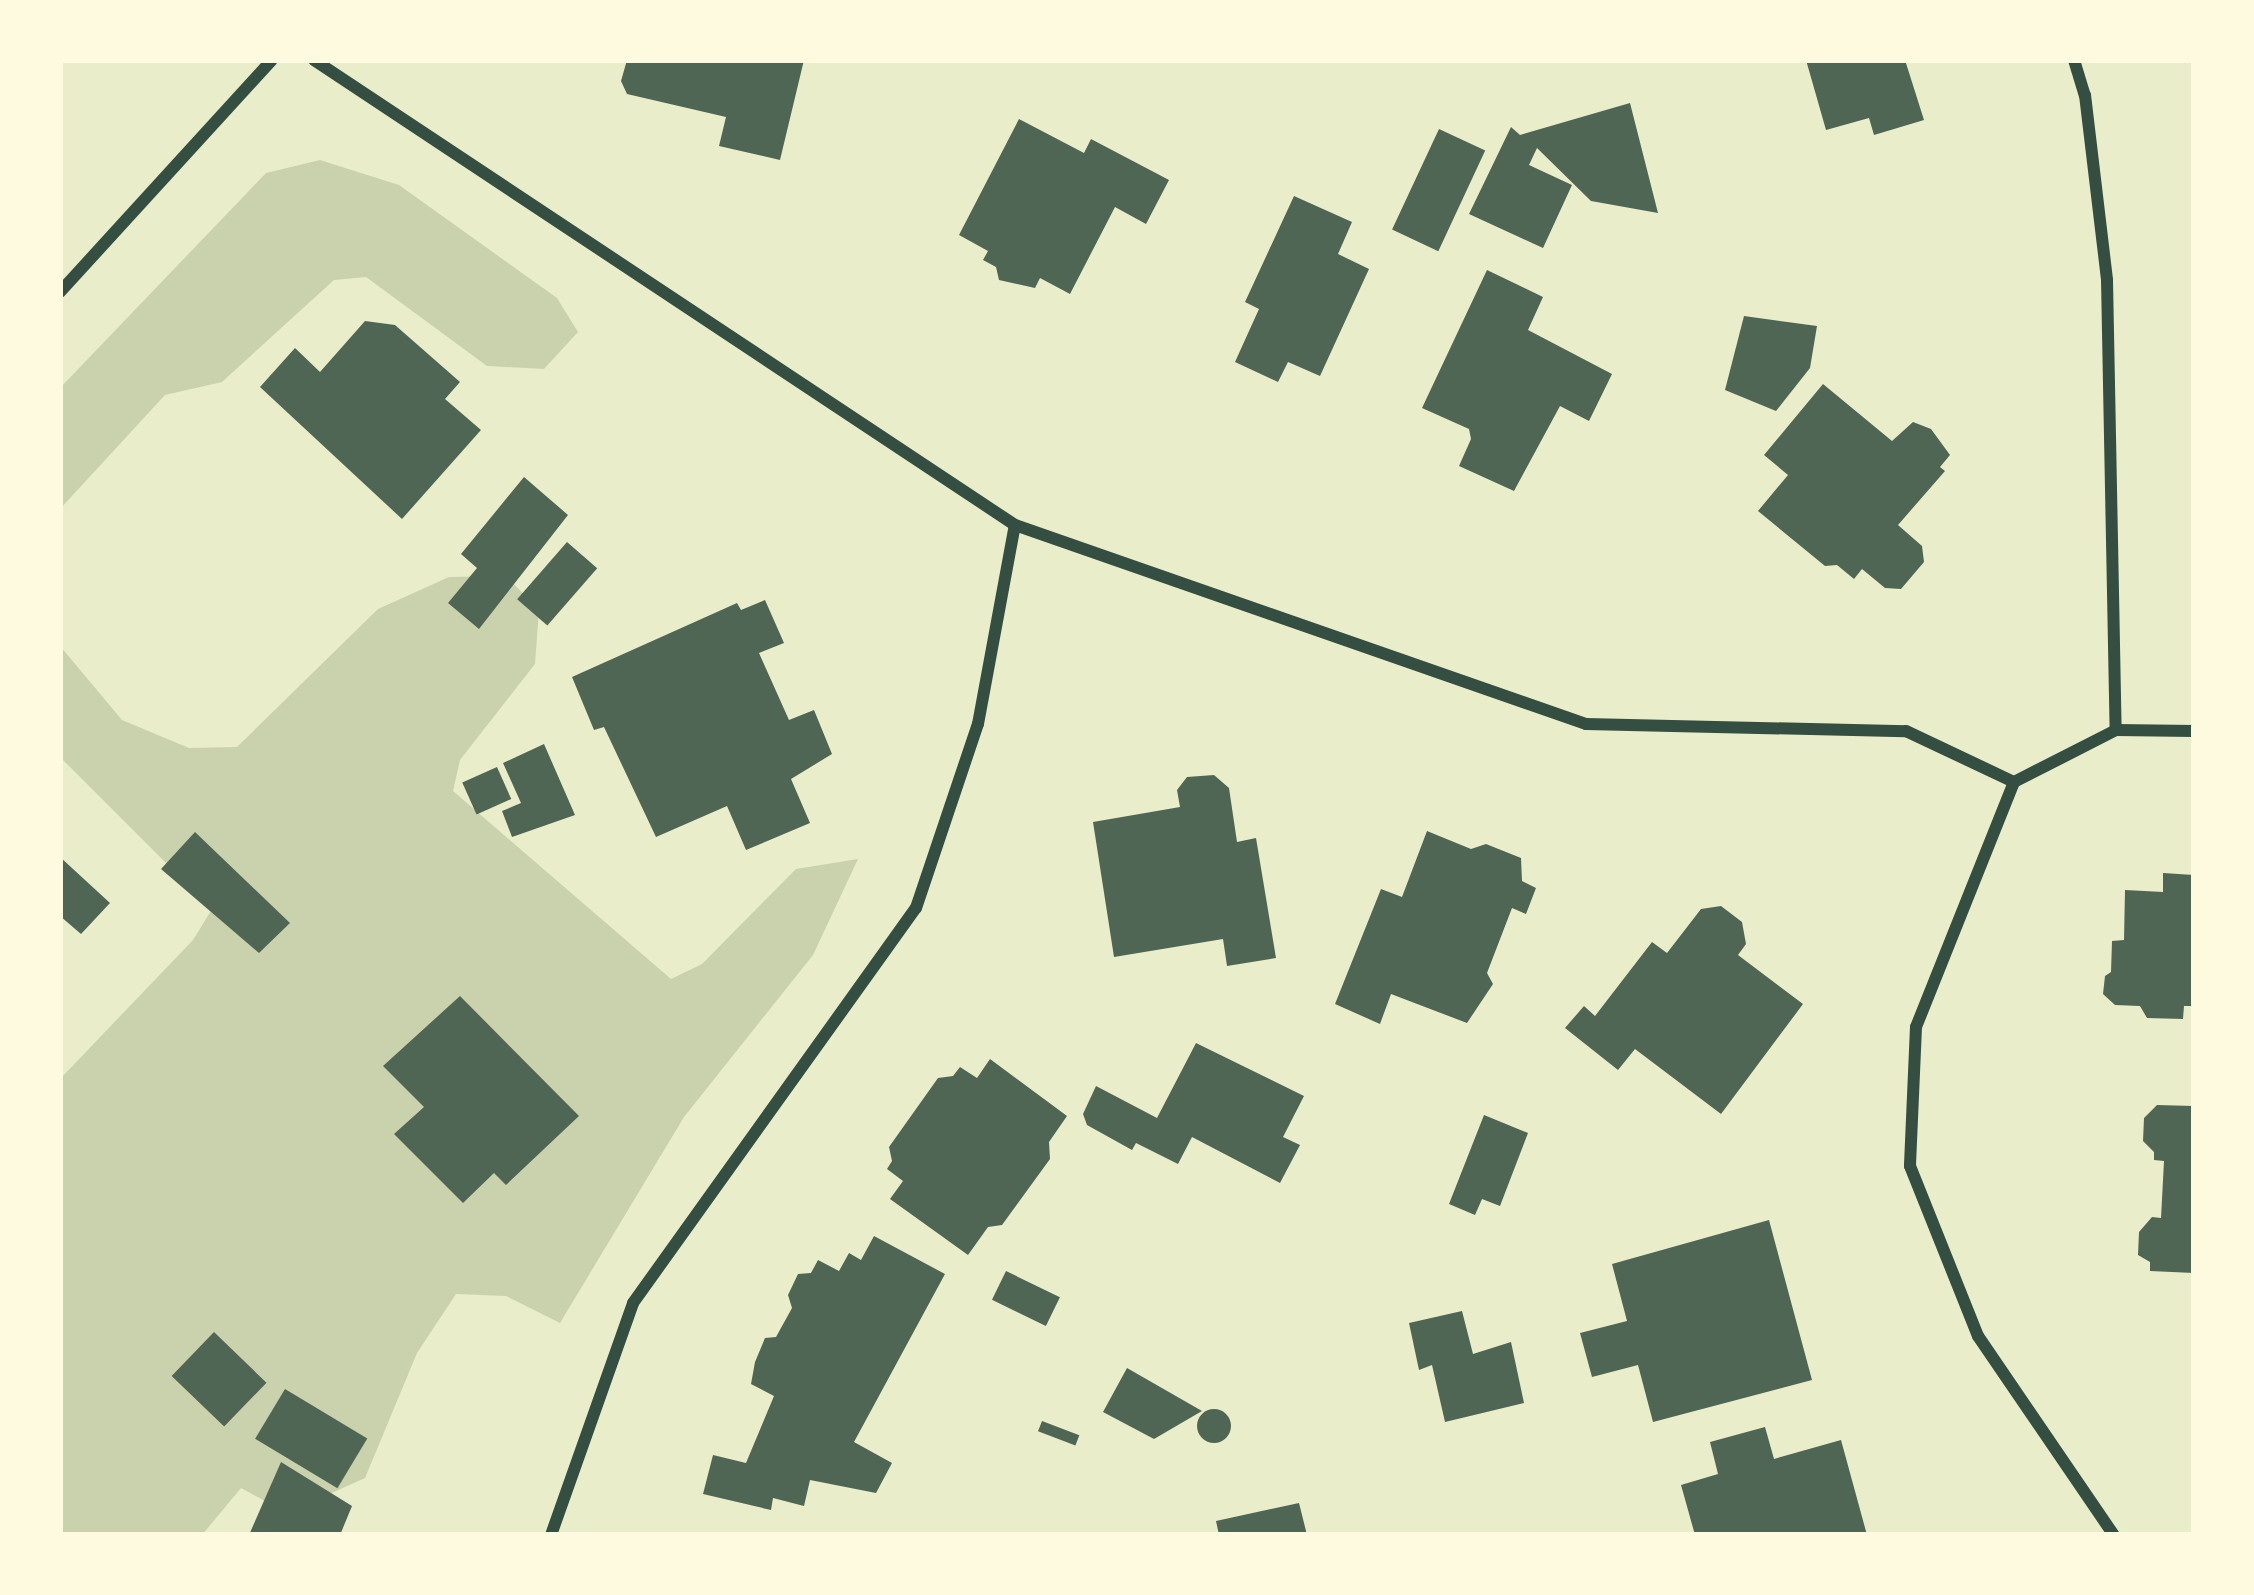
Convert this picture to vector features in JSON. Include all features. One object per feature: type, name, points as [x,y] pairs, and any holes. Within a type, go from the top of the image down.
[{"type":"street","points":[[60,292],[272,60]]},
{"type":"street","points":[[314,60],[1015,526],[1586,724],[1906,731],[2014,782]]},
{"type":"street","points":[[2074,60],[2085,95],[2107,280],[2116,730]]},
{"type":"street","points":[[550,1535],[633,1303],[916,908],[978,724],[1015,526]]},
{"type":"street","points":[[2114,1535],[1978,1336],[1910,1166],[1916,1027],[2014,782],[2116,730],[2194,730]]},
{"type":"green space","points":[[320,160],[399,185],[557,298],[578,332],[544,369],[487,366],[366,277],[334,280],[222,382],[165,395],[60,509],[60,388],[266,173]]},
{"type":"green space","points":[[506,576],[539,610],[535,664],[460,760],[453,791],[671,979],[702,964],[796,869],[858,859],[813,955],[684,1117],[560,1323],[506,1296],[456,1294],[417,1353],[365,1478],[314,1501],[307,1524],[241,1488],[202,1535],[60,1535],[60,1079],[193,940],[212,909],[60,757],[60,646],[122,720],[189,748],[237,747],[378,609],[449,577]]},
{"type":"building","points":[[627,60],[804,60],[780,160],[719,146],[726,117],[627,94],[621,81]]},
{"type":"building","points":[[1806,60],[1905,60],[1924,120],[1874,135],[1869,118],[1826,130]]},
{"type":"building","points":[[1630,103],[1658,213],[1591,201],[1537,148],[1529,165],[1572,185],[1543,248],[1469,214],[1511,127],[1520,135]]},
{"type":"building","points":[[1019,119],[1084,153],[1091,139],[1169,180],[1146,224],[1115,207],[1070,294],[1040,278],[1035,288],[999,280],[996,267],[983,260],[988,251],[959,235]]},
{"type":"building","points":[[1439,129],[1485,151],[1438,251],[1392,230]]},
{"type":"building","points":[[1294,196],[1352,222],[1338,254],[1369,269],[1320,376],[1288,362],[1278,382],[1235,362],[1259,309],[1245,302]]},
{"type":"building","points":[[1487,270],[1543,297],[1528,330],[1612,374],[1589,421],[1560,406],[1514,491],[1459,466],[1471,439],[1469,429],[1422,408]]},
{"type":"building","points":[[1744,316],[1817,326],[1810,368],[1776,411],[1725,390]]},
{"type":"building","points":[[365,321],[395,325],[460,382],[445,399],[481,430],[402,519],[260,387],[295,348],[320,372]]},
{"type":"building","points":[[1823,384],[1892,441],[1913,422],[1931,429],[1950,455],[1940,467],[1945,471],[1898,525],[1922,546],[1924,562],[1901,589],[1885,588],[1862,569],[1854,579],[1837,565],[1825,566],[1758,511],[1788,475],[1764,455]]},
{"type":"building","points":[[524,477],[568,515],[479,629],[448,603],[477,568],[461,554]]},
{"type":"building","points":[[567,542],[597,568],[547,626],[517,599]]},
{"type":"building","points":[[765,600],[784,643],[759,653],[789,720],[814,710],[832,754],[791,779],[810,823],[746,850],[727,806],[656,837],[604,727],[594,730],[572,677],[737,603],[741,610]]},
{"type":"building","points":[[544,744],[575,815],[512,837],[502,811],[521,803],[503,763]]},
{"type":"building","points":[[497,767],[511,799],[477,814],[462,782]]},
{"type":"building","points":[[1214,775],[1229,788],[1237,842],[1256,838],[1276,958],[1227,966],[1223,939],[1114,957],[1093,822],[1180,807],[1177,790],[1187,777]]},
{"type":"building","points":[[1427,831],[1471,849],[1486,844],[1521,858],[1522,881],[1536,888],[1526,914],[1512,908],[1487,973],[1493,984],[1467,1023],[1391,994],[1380,1024],[1335,1004],[1381,889],[1402,897]]},
{"type":"building","points":[[195,832],[290,923],[259,953],[161,869]]},
{"type":"building","points":[[60,857],[110,903],[81,934],[60,916]]},
{"type":"building","points":[[2163,873],[2194,875],[2194,1006],[2184,1006],[2183,1019],[2147,1018],[2140,1006],[2115,1005],[2103,994],[2105,976],[2111,972],[2112,941],[2124,940],[2125,890],[2163,892]]},
{"type":"building","points":[[1721,906],[1742,922],[1746,944],[1738,955],[1803,1004],[1721,1114],[1635,1049],[1618,1070],[1565,1028],[1584,1006],[1595,1016],[1652,942],[1667,953],[1701,909]]},
{"type":"building","points":[[460,996],[579,1116],[506,1185],[494,1173],[463,1203],[394,1134],[424,1107],[383,1066]]},
{"type":"building","points":[[1196,1043],[1304,1096],[1283,1137],[1300,1145],[1280,1183],[1192,1137],[1178,1164],[1136,1143],[1132,1150],[1087,1125],[1083,1114],[1096,1086],[1157,1118]]},
{"type":"building","points":[[990,1059],[1067,1116],[1049,1142],[1050,1159],[1002,1225],[988,1227],[968,1255],[890,1199],[903,1181],[887,1169],[892,1161],[889,1147],[938,1078],[953,1076],[960,1067],[977,1078]]},
{"type":"building","points":[[2157,1105],[2194,1106],[2194,1273],[2150,1271],[2150,1262],[2138,1255],[2139,1232],[2152,1217],[2161,1218],[2164,1161],[2154,1160],[2154,1152],[2143,1141],[2144,1118]]},
{"type":"building","points":[[1484,1115],[1528,1133],[1500,1206],[1482,1199],[1475,1215],[1449,1204]]},
{"type":"building","points":[[1769,1220],[1812,1380],[1653,1422],[1638,1365],[1592,1377],[1580,1333],[1627,1321],[1612,1264]]},
{"type":"building","points":[[874,1236],[945,1274],[854,1442],[892,1463],[876,1493],[810,1480],[804,1506],[773,1498],[771,1510],[703,1494],[713,1455],[746,1463],[774,1396],[751,1384],[755,1362],[765,1338],[776,1337],[792,1308],[788,1295],[798,1274],[811,1273],[818,1260],[839,1271],[849,1253],[861,1260]]},
{"type":"building","points":[[1006,1271],[1060,1297],[1046,1326],[992,1300]]},
{"type":"building","points":[[1462,1311],[1473,1354],[1511,1342],[1524,1403],[1445,1422],[1432,1365],[1419,1370],[1409,1323]]},
{"type":"building","points":[[214,1332],[267,1383],[224,1427],[172,1376]]},
{"type":"building","points":[[1127,1368],[1202,1411],[1154,1439],[1103,1412]]},
{"type":"building","points":[[285,1389],[367,1438],[337,1488],[255,1439]]},
{"type":"building","points":[[1214,1409],[1226,1414],[1231,1426],[1226,1438],[1214,1443],[1202,1438],[1197,1426],[1202,1414]]},
{"type":"building","points":[[1042,1421],[1079,1435],[1075,1446],[1038,1431]]},
{"type":"building","points":[[1765,1427],[1774,1459],[1841,1440],[1867,1535],[1695,1535],[1681,1485],[1718,1474],[1710,1442]]},
{"type":"building","points":[[281,1462],[352,1506],[340,1535],[249,1535]]},
{"type":"building","points":[[1299,1503],[1307,1535],[1219,1535],[1216,1521]]}]
